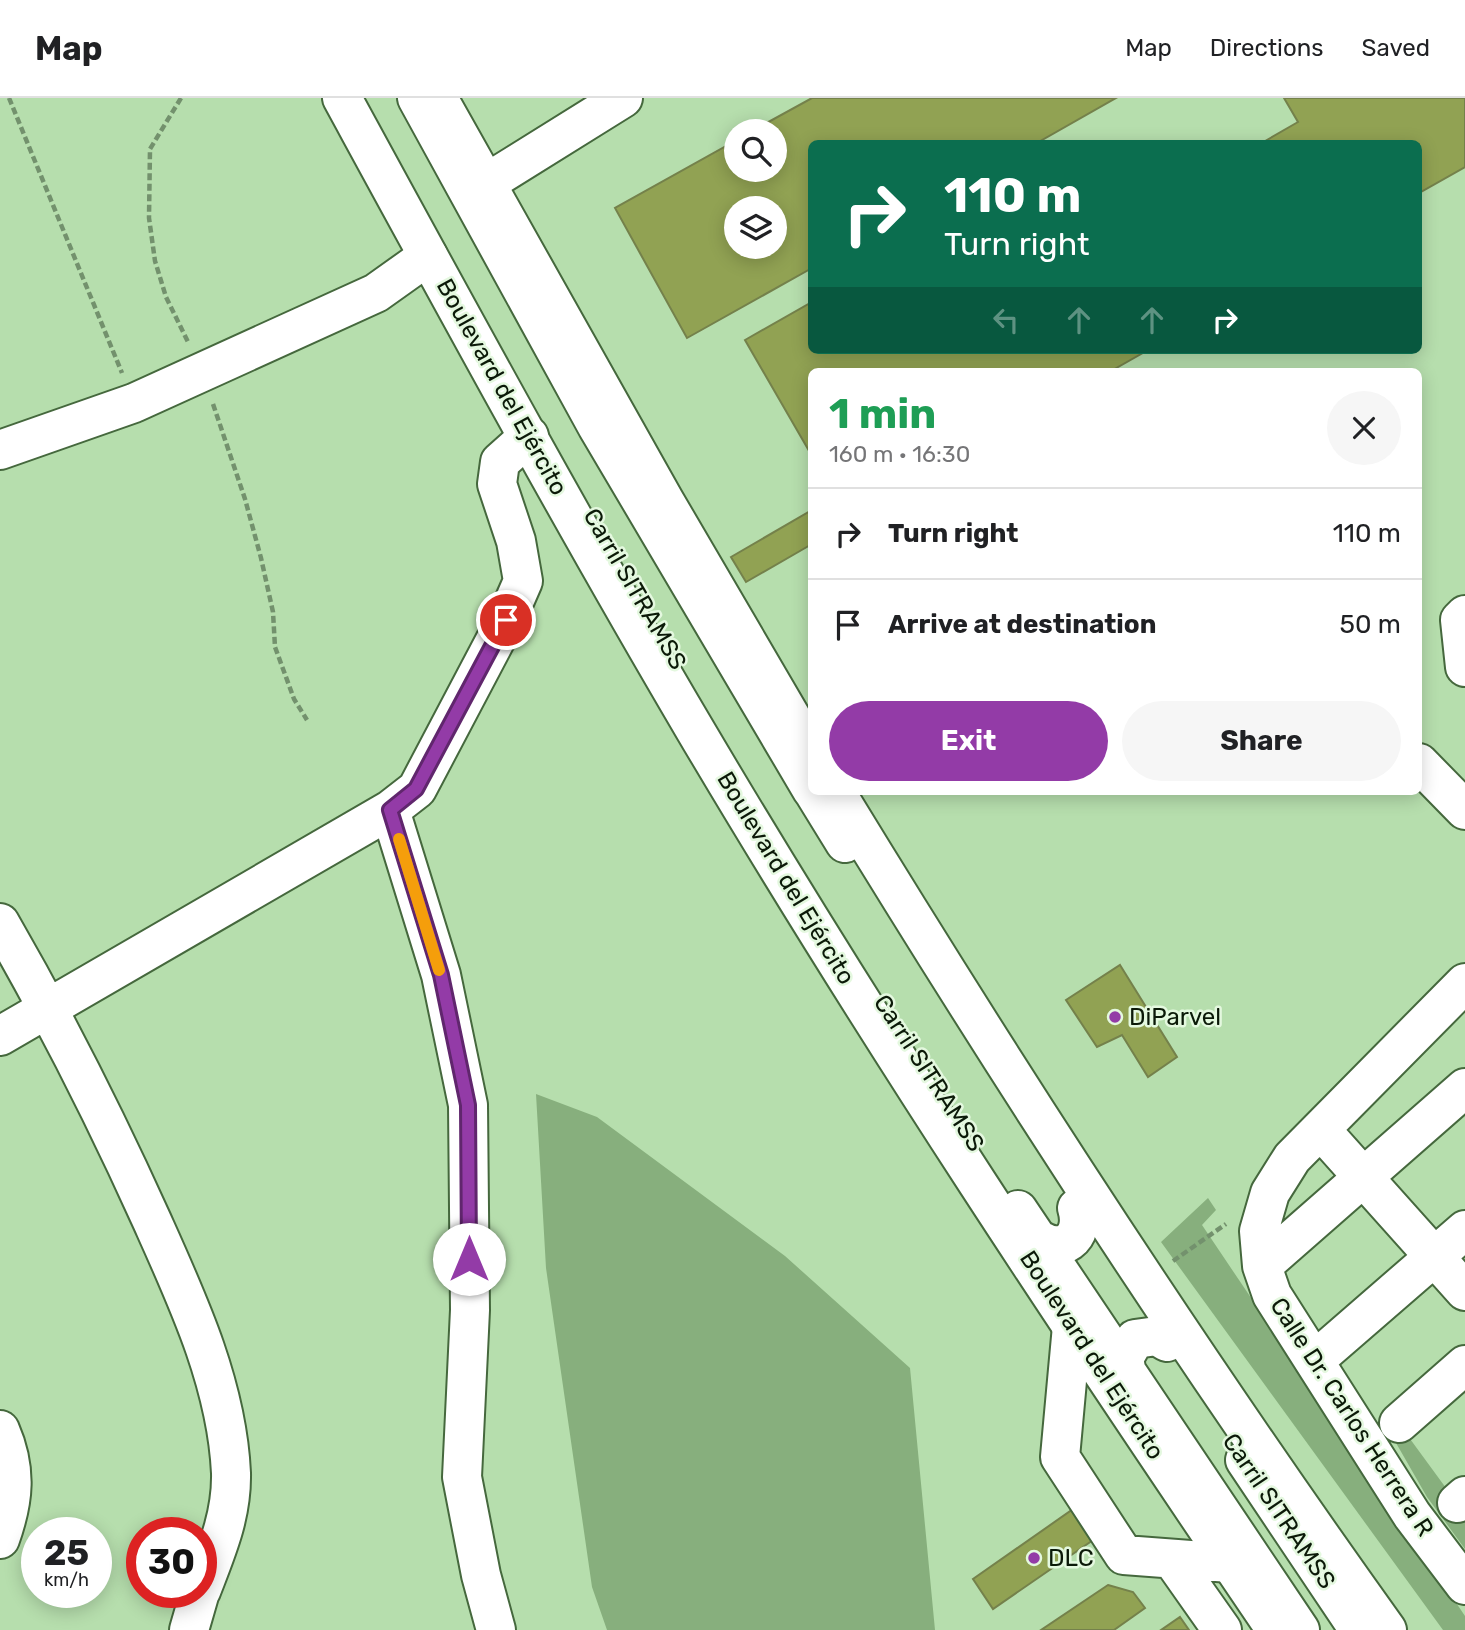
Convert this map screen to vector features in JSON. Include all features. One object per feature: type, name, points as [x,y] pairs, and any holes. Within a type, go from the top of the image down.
[{"type":"main road","name":"Boulevard del Ejército","points":[[342,98],[693,727],[867,1011],[1072,1326],[1276,1630]]},
{"type":"main road","name":"Carril SITRAMSS","points":[[358,98],[429,230],[700,702],[889,1012],[1035,1237],[1300,1630]]},
{"type":"main road","name":"Carril SITRAMSS","points":[[417,98],[642,504],[808,783]]},
{"type":"main road","points":[[438,98],[808,746]]},
{"type":"main road","points":[[485,184],[623,98]]},
{"type":"main road","points":[[0,450],[134,402],[376,293],[428,256]]},
{"type":"main road","points":[[0,1036],[390,810],[416,789],[506,620],[523,581],[516,541],[497,484],[500,462],[529,436]]},
{"type":"main road","points":[[1465,615],[1460,620],[1465,667]]},
{"type":"main road","points":[[1422,766],[1465,810]]},
{"type":"main road","name":"Carril SITRAMSS","points":[[815,795],[1077,1208],[1359,1630]]},
{"type":"main road","points":[[837,795],[939,961],[1147,1279],[1387,1630]]},
{"type":"main road","points":[[390,810],[441,975],[468,1105],[470,1310],[462,1477],[481,1575],[496,1630]]},
{"type":"main road","points":[[0,923],[49,1006],[198,1326],[221,1406],[231,1474],[227,1525],[217,1551]]},
{"type":"main road","name":"Calle Dr. Carlos Herrera R","points":[[1465,983],[1292,1158],[1270,1193],[1259,1231],[1262,1266],[1272,1295],[1412,1515],[1465,1585]]},
{"type":"main road","points":[[1262,1266],[1465,1088]]},
{"type":"main road","points":[[1321,1130],[1465,1291]]},
{"type":"main road","points":[[1035,1237],[1046,1245],[1058,1247],[1071,1243],[1079,1233],[1081,1220],[1077,1208]]},
{"type":"main road","points":[[1314,1361],[1465,1230]]},
{"type":"main road","points":[[1072,1326],[1060,1457],[1124,1555],[1230,1563]]},
{"type":"main road","points":[[1126,1369],[1124,1358],[1135,1339],[1146,1335],[1167,1342]]},
{"type":"main road","points":[[1399,1423],[1465,1365]]},
{"type":"main road","points":[[0,1430],[11,1469],[12,1506],[0,1539]]},
{"type":"main road","points":[[1172,1559],[1222,1630]]},
{"type":"main road","points":[[189,1630],[196,1608]]},
{"type":"path","points":[[9,98],[134,402]]},
{"type":"path","points":[[181,98],[150,149],[149,218],[155,261],[166,297],[202,371],[246,499],[273,612],[275,647],[294,699],[307,720]]},
{"type":"path","points":[[1147,1279],[1270,1193]]},
{"type":"green space","points":[[536,1094],[597,1117],[785,1256],[910,1368],[935,1630],[607,1630],[592,1587],[546,1268]]},
{"type":"green space","points":[[1208,1198],[1216,1210],[1202,1225],[1465,1616],[1465,1630],[1443,1630],[1161,1242]]},
{"type":"green space","points":[[1384,1422],[1405,1432],[1465,1514],[1465,1549],[1427,1497]]},
{"type":"building","points":[[812,98],[1116,98],[1042,140],[808,140],[808,270],[687,338],[615,208],[724,147],[724,182],[787,182],[787,119],[774,119]]},
{"type":"building","points":[[1284,98],[1465,98],[1465,167],[1422,191],[1422,140],[1267,140],[1298,122]]},
{"type":"building","points":[[808,304],[808,354],[1141,354],[1116,368],[808,368],[808,449],[745,340]]},
{"type":"building","points":[[808,512],[808,546],[746,582],[731,557]]},
{"type":"building","name":"DiParvel","points":[[1120,965],[1177,1057],[1148,1077],[1122,1035],[1097,1047],[1066,1000]]},
{"type":"building","name":"DLC","points":[[1076,1507],[1096,1538],[993,1609],[973,1579]]},
{"type":"building","points":[[1108,1585],[1133,1592],[1145,1608],[1114,1630],[1041,1630]]},
{"type":"building","points":[[1180,1617],[1189,1630],[1161,1630]]},
{"type":"slow traffic","points":[[399,839],[439,970]]},
{"type":"place","name":"DiParvel","points":[[1115,1017]]},
{"type":"place","name":"DLC","points":[[1034,1558]]},
{"type":"route","points":[[469,1259],[468,1105],[441,975],[390,810],[416,789],[506,620]]}]
